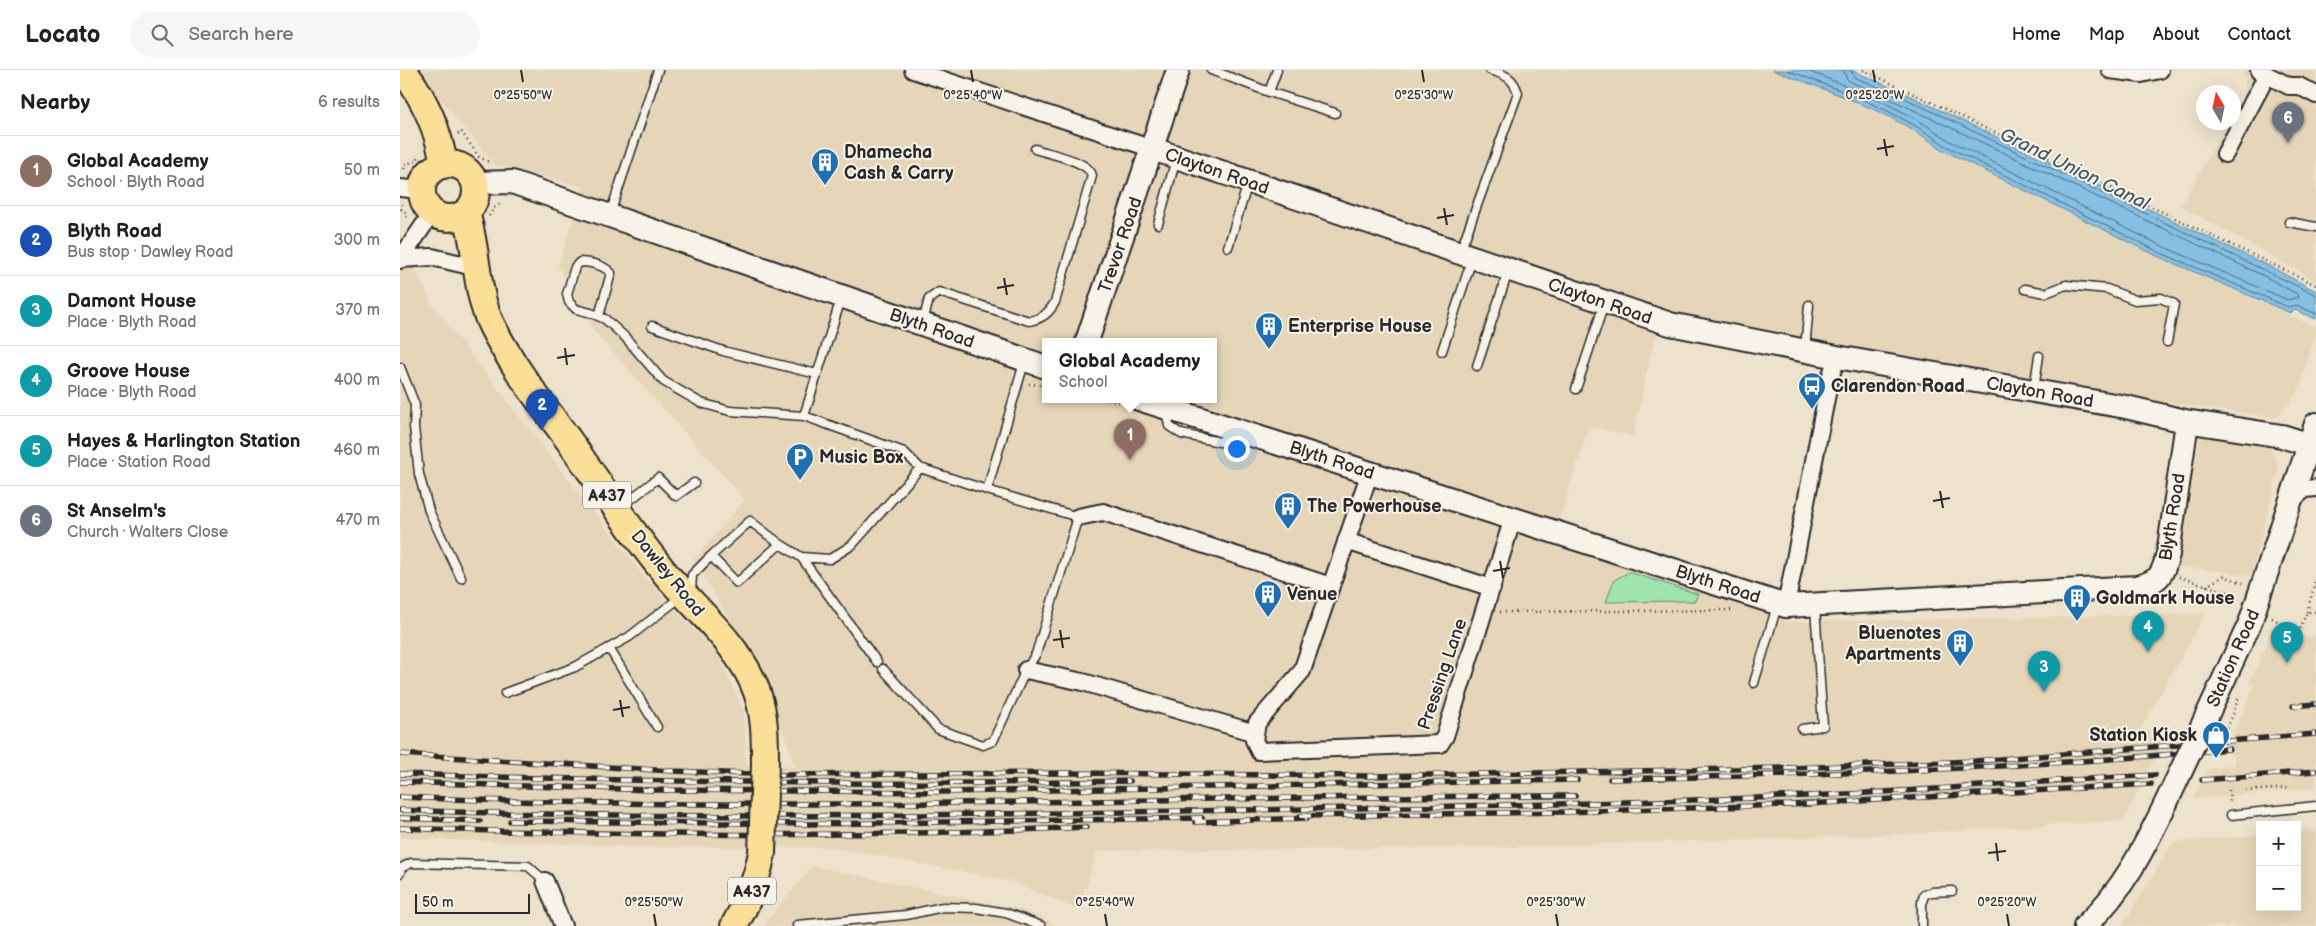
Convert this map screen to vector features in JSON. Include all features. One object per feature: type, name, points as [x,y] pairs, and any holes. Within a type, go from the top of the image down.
[{"type":"main road","points":[[403,70],[418,90],[442,154],[457,166],[466,170],[476,183],[477,194],[474,204],[478,218],[444,218],[418,197],[422,181],[442,154]]},
{"type":"main road","name":"Dawley Road","points":[[478,218],[472,230],[483,304],[509,355],[618,510],[682,583],[729,645],[757,691],[764,727],[765,763],[762,852],[758,876],[748,901],[734,926]]},
{"type":"street","name":"Clayton Road","points":[[912,70],[1249,181],[1670,324],[1805,351],[2126,407],[2185,421],[2314,441]]},
{"type":"street","name":"Trevor Road","points":[[1088,338],[1178,70]]},
{"type":"street","points":[[2110,70],[2141,74],[2160,70]]},
{"type":"street","points":[[2225,154],[2262,73],[2316,95]]},
{"type":"street","name":"Blyth Road","points":[[476,183],[512,182],[841,298],[922,324],[1022,371],[1042,376]]},
{"type":"street","points":[[418,197],[401,260],[432,257],[478,268]]},
{"type":"street","points":[[1782,605],[1830,378],[1838,357]]},
{"type":"street","name":"Blyth Road","points":[[1152,403],[1782,605],[1815,605],[2137,587],[2154,582],[2163,572],[2168,554],[2186,429],[2185,421]]},
{"type":"street","name":"Station Road","points":[[2085,926],[2102,910],[2123,884],[2138,860],[2246,634],[2314,441]]},
{"type":"street","points":[[1026,670],[1083,682],[1255,734],[1257,723],[1302,671],[1370,472]]},
{"type":"street","points":[[2293,499],[2305,489],[2316,488]]},
{"type":"street","points":[[1078,517],[1103,512],[1331,586]]},
{"type":"street","name":"Pressing Lane","points":[[1255,734],[1254,740],[1259,751],[1440,744],[1445,736],[1513,518]]},
{"type":"street","points":[[1346,541],[1492,588]]},
{"type":"street","points":[[545,881],[563,926]]},
{"type":"lane","points":[[610,216],[658,70]]},
{"type":"lane","points":[[1211,70],[1269,92],[1335,113]]},
{"type":"lane","points":[[1269,92],[1277,70]]},
{"type":"lane","points":[[1442,351],[1466,256],[1518,93],[1515,82],[1506,76],[1490,70]]},
{"type":"lane","points":[[922,324],[929,299],[939,292],[1030,321],[1040,318],[1050,311],[1055,302],[1092,171],[1085,165],[1035,149]]},
{"type":"lane","points":[[1158,224],[1177,157]]},
{"type":"lane","points":[[1228,247],[1249,181]]},
{"type":"lane","points":[[2289,222],[2316,227]]},
{"type":"lane","points":[[599,316],[611,273],[607,269],[588,262],[580,262],[574,267],[566,294],[569,302],[576,309],[599,316],[625,337],[662,381],[701,403],[730,411],[804,416],[904,452],[920,468],[1078,517],[1036,654],[1026,670],[993,741],[983,745],[938,729],[883,669]]},
{"type":"lane","points":[[1477,366],[1509,270]]},
{"type":"lane","points":[[2025,289],[2046,293],[2066,285],[2107,289],[2135,300],[2161,298],[2174,304],[2167,342]]},
{"type":"lane","points":[[804,416],[841,298]]},
{"type":"lane","points":[[1576,389],[1604,302]]},
{"type":"lane","points":[[1805,351],[1809,305]]},
{"type":"lane","points":[[652,326],[723,351],[817,374]]},
{"type":"lane","points":[[2034,391],[2039,356]]},
{"type":"lane","points":[[400,367],[415,405],[414,427],[419,474],[429,511],[461,578]]},
{"type":"lane","points":[[987,490],[1022,371]]},
{"type":"lane","points":[[801,557],[830,559],[852,545],[920,468]]},
{"type":"lane","points":[[618,510],[658,478],[676,496],[694,483]]},
{"type":"lane","points":[[506,693],[575,668],[629,637],[682,583],[750,521],[801,557],[877,662]]},
{"type":"lane","points":[[711,556],[737,583],[780,544]]},
{"type":"lane","points":[[1754,683],[1782,605]]},
{"type":"lane","points":[[1802,729],[1823,726],[1815,605]]},
{"type":"lane","points":[[609,648],[657,727]]},
{"type":"lane","points":[[2231,815],[2316,806]]},
{"type":"lane","points":[[400,873],[401,868],[411,862],[528,866],[545,881]]},
{"type":"lane","points":[[1922,926],[1922,902],[1924,895],[1931,892],[1952,891]]},
{"type":"lane","points":[[797,925],[906,915],[942,907],[976,908],[1006,913],[1041,926]]},
{"type":"path","points":[[1863,70],[2316,285]]},
{"type":"path","points":[[404,165],[420,158],[422,147],[442,154],[461,131],[479,157],[497,166]]},
{"type":"path","points":[[478,218],[505,200]]},
{"type":"path","points":[[1022,371],[1038,386],[1042,379]]},
{"type":"path","points":[[2163,572],[2234,594]]},
{"type":"path","points":[[2206,586],[2224,576],[2240,582]]},
{"type":"path","points":[[2272,618],[2298,633],[2307,612],[2316,578]]},
{"type":"path","points":[[1728,605],[1736,608]]},
{"type":"path","points":[[1484,612],[1743,610]]},
{"type":"path","points":[[2307,612],[2316,612]]},
{"type":"path","points":[[2246,792],[2288,788]]},
{"type":"shaded area","points":[[417,70],[1773,70],[1841,96],[1919,132],[1943,150],[2042,200],[2157,256],[2316,327],[2316,333],[2298,392],[2276,418],[1726,337],[1664,315],[1651,352],[1633,436],[1589,426],[1551,545],[1792,622],[2205,614],[2140,730],[2168,731],[2124,820],[1903,834],[1509,847],[1097,851],[1079,910],[1011,881],[833,847],[646,847],[400,838],[400,234],[431,303],[646,579],[718,655],[744,711],[746,764],[796,767],[761,673],[694,560],[745,500],[594,331],[558,266],[584,187],[495,165]]},
{"type":"shaded area","points":[[2243,70],[2316,70],[2316,281],[2181,206],[2223,130],[2241,130],[2241,99],[2246,89]]},
{"type":"shaded area","points":[[2200,435],[2270,447],[2279,469],[2251,575],[2176,566]]},
{"type":"shaded area","points":[[2316,636],[2316,788],[2193,799],[2208,769],[2235,765],[2234,755],[2226,751],[2255,684],[2249,684],[2269,640]]},
{"type":"shaded area","points":[[2316,829],[2316,926],[2122,926],[2173,842],[2256,835],[2256,911],[2301,911],[2301,831]]},
{"type":"shaded area","points":[[812,866],[1022,910],[1058,926],[763,926]]},
{"type":"green space","points":[[1629,572],[1698,594],[1695,601],[1606,602],[1614,580]]},
{"type":"water","points":[[1773,70],[1851,70],[1906,94],[2271,267],[2316,291],[2316,319],[2295,310],[2290,313],[2157,256],[1943,150],[1883,114]]},
{"type":"railway","points":[[2293,706],[2316,704]]},
{"type":"railway","points":[[400,754],[672,771],[779,775],[1068,773],[1370,776],[1790,768],[1975,761],[2316,734]]},
{"type":"railway","points":[[1610,779],[1920,770],[2074,762],[2229,749]]},
{"type":"railway","points":[[2202,780],[2316,771]]},
{"type":"railway","points":[[400,774],[765,782],[948,783],[1130,781]]},
{"type":"railway","points":[[400,810],[581,815],[762,816],[1476,806],[1829,795],[2155,775]]},
{"type":"railway","points":[[400,782],[653,790],[947,792],[1577,780]]},
{"type":"railway","points":[[1300,816],[1563,812],[1790,805],[2151,784]]},
{"type":"railway","points":[[400,797],[547,802],[840,804],[1428,796],[1575,796]]},
{"type":"railway","points":[[400,818],[480,821]]},
{"type":"railway","points":[[510,821],[809,824],[1202,818]]},
{"type":"railway","points":[[1195,822],[1307,818]]},
{"type":"railway","points":[[400,828],[743,835],[915,833],[1087,827]]},
{"type":"place","name":"St Anselm's","points":[[2288,143]]},
{"type":"place","name":"Dhamecha Cash & Carry","points":[[825,186]]},
{"type":"place","name":"Enterprise House","points":[[1269,350]]},
{"type":"place","name":"Clarendon Road","points":[[1812,410]]},
{"type":"place","name":"Blyth Road","points":[[542,430]]},
{"type":"place","name":"Global Academy","points":[[1130,460]]},
{"type":"place","name":"Music Box","points":[[800,481]]},
{"type":"place","name":"The Powerhouse","points":[[1288,530]]},
{"type":"place","name":"Venue","points":[[1268,618]]},
{"type":"place","name":"Goldmark House","points":[[2077,622]]},
{"type":"place","name":"Groove House","points":[[2148,652]]},
{"type":"place","name":"Hayes & Harlington Station","points":[[2287,663]]},
{"type":"place","name":"Bluenotes Apartments","points":[[1960,667]]},
{"type":"place","name":"Damont House","points":[[2044,692]]},
{"type":"place","name":"Station Kiosk","points":[[2216,759]]},
{"type":"water label","name":"Grand Union Canal","points":[[2075,168]]}]
